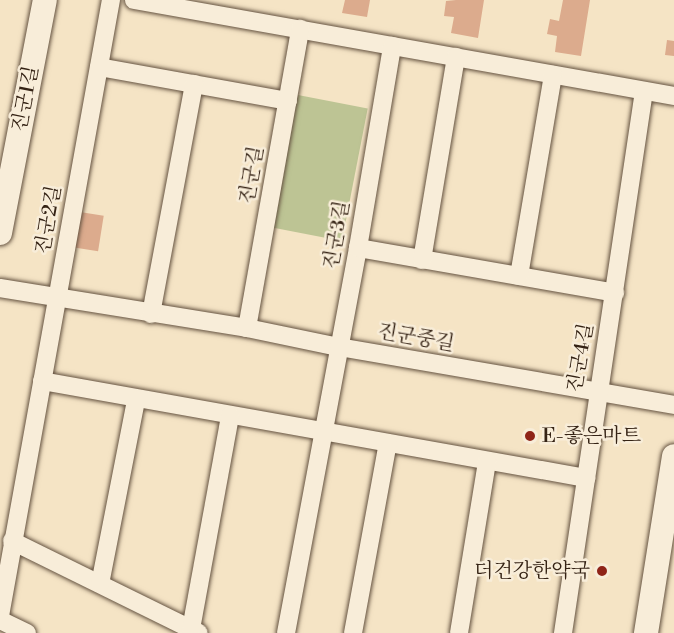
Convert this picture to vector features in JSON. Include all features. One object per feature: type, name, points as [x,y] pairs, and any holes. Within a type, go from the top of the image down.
[{"type":"street","name":"진군1길","points":[[0,233],[45,0]]},
{"type":"street","name":"진군2길","points":[[0,618],[12,541],[111,0]]},
{"type":"street","points":[[134,0],[674,96]]},
{"type":"street","name":"진군길","points":[[248,328],[300,30]]},
{"type":"street","name":"진군3길","points":[[286,633],[358,248],[392,46]]},
{"type":"street","points":[[422,260],[456,57]]},
{"type":"street","points":[[99,67],[288,101]]},
{"type":"street","points":[[519,276],[554,75]]},
{"type":"street","points":[[151,314],[194,84]]},
{"type":"street","name":"진군4길","points":[[563,633],[644,91]]},
{"type":"street","points":[[358,248],[615,293]]},
{"type":"street","name":"진군중길","points":[[0,288],[248,328],[339,347],[674,405]]},
{"type":"street","points":[[42,381],[136,400],[324,430],[487,462],[586,478]]},
{"type":"street","points":[[100,584],[136,400]]},
{"type":"street","points":[[12,541],[195,631],[230,416]]},
{"type":"street","points":[[353,633],[388,442]]},
{"type":"street","points":[[646,633],[674,456]]},
{"type":"street","points":[[459,633],[487,462]]},
{"type":"street","points":[[0,618],[27,633]]},
{"type":"green space","points":[[298,95],[368,109],[342,241],[272,228]]},
{"type":"building","points":[[345,0],[370,0],[367,17],[342,13]]},
{"type":"building","points":[[484,0],[478,38],[451,33],[454,17],[444,16],[446,1]]},
{"type":"building","points":[[563,0],[590,0],[581,56],[555,52],[557,36],[547,34],[550,19],[559,21]]},
{"type":"building","points":[[667,40],[674,41],[674,56],[665,55]]},
{"type":"building","points":[[80,212],[104,216],[98,251],[74,248]]},
{"type":"place","name":"E-좋은마트","points":[[530,436]]},
{"type":"place","name":"더건강한약국","points":[[602,571]]}]
